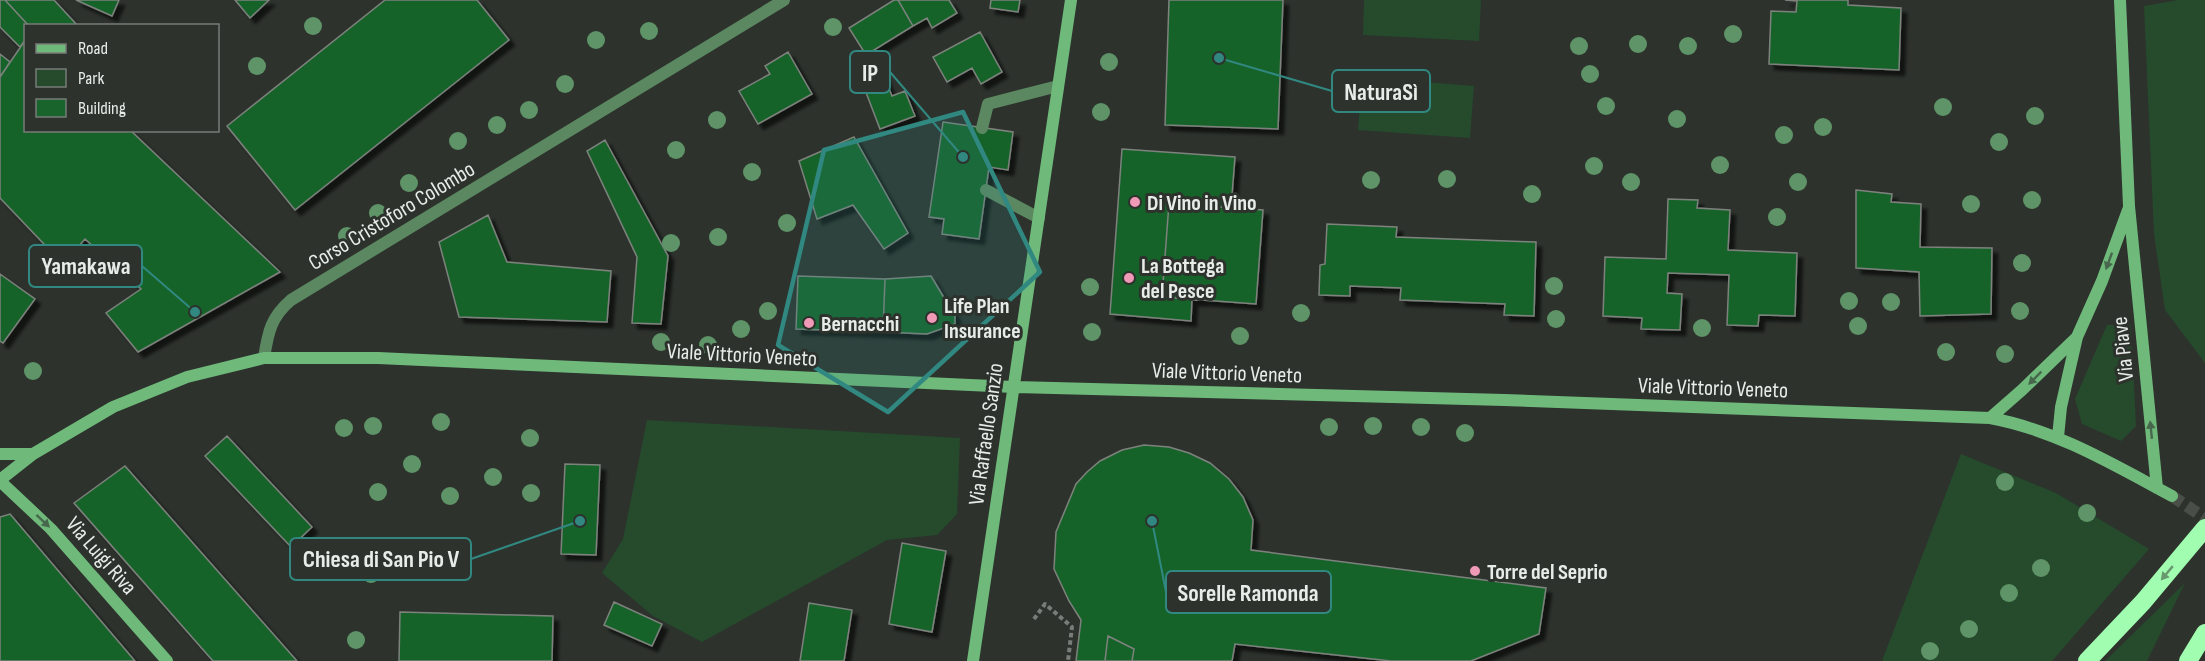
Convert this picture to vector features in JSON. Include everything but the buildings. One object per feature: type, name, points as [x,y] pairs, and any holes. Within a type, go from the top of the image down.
[{"type":"highway","points":[[2087,661],[2143,602],[2205,528]]},
{"type":"highway","points":[[2188,661],[2205,633]]},
{"type":"street","name":"Corso Cristoforo Colombo","points":[[264,358],[269,327],[277,311],[291,300],[784,0]]},
{"type":"street","name":"Via Raffaello Sanzio","points":[[973,661],[1071,0]]},
{"type":"street","name":"Via Piave","points":[[2120,0],[2129,206],[2157,488]]},
{"type":"street","points":[[982,128],[988,104],[1058,86]]},
{"type":"street","points":[[986,190],[1039,218]]},
{"type":"street","name":"Via Piave","points":[[2058,437],[2061,407],[2077,337],[2102,281],[2129,206]]},
{"type":"street","name":"Via Piave","points":[[1990,418],[2077,337]]},
{"type":"street","name":"Viale Vittorio Veneto","points":[[264,358],[378,358],[1014,387],[1504,400],[1990,418],[2025,424],[2058,437],[2172,496]]},
{"type":"street","points":[[0,480],[33,454],[112,407],[187,377],[264,358]]},
{"type":"street","points":[[0,454],[33,454]]},
{"type":"street","name":"Via Luigi Riva","points":[[0,480],[51,529],[167,661]]},
{"type":"path","points":[[1034,619],[1045,604],[1072,627],[1068,661]]},
{"type":"highlighted area","points":[[963,112],[1040,272],[888,412],[778,345],[824,150]]},
{"type":"green space","points":[[1364,0],[1481,0],[1479,41],[1363,35]]},
{"type":"green space","points":[[2178,0],[2205,0],[2205,363],[2165,310],[2154,234],[2144,6]]},
{"type":"green space","points":[[1362,77],[1474,86],[1470,138],[1358,130]]},
{"type":"green space","points":[[2107,325],[2131,325],[2136,426],[2121,441],[2082,424],[2075,399]]},
{"type":"green space","points":[[647,420],[960,438],[957,514],[937,535],[887,540],[702,642],[653,616],[602,573],[623,539]]},
{"type":"green space","points":[[1961,454],[2056,493],[2149,549],[2052,661],[1882,661]]},
{"type":"green space","points":[[2185,583],[2147,661],[2105,661]]},
{"type":"tunnel","points":[[2172,496],[2205,518]]},
{"type":"place","name":"NaturaSì","points":[[1219,58]]},
{"type":"place","name":"IP","points":[[963,157]]},
{"type":"place","name":"Di Vino in Vino","points":[[1135,202]]},
{"type":"place","name":"La Bottega del Pesce","points":[[1129,278]]},
{"type":"place","name":"Yamakawa","points":[[195,312]]},
{"type":"place","name":"Life Plan Insurance","points":[[932,318]]},
{"type":"place","name":"Bernacchi","points":[[809,323]]},
{"type":"place","name":"Chiesa di San Pio V","points":[[580,521]]},
{"type":"place","name":"Sorelle Ramonda","points":[[1152,521]]},
{"type":"place","name":"Torre del Seprio","points":[[1475,571]]}]
